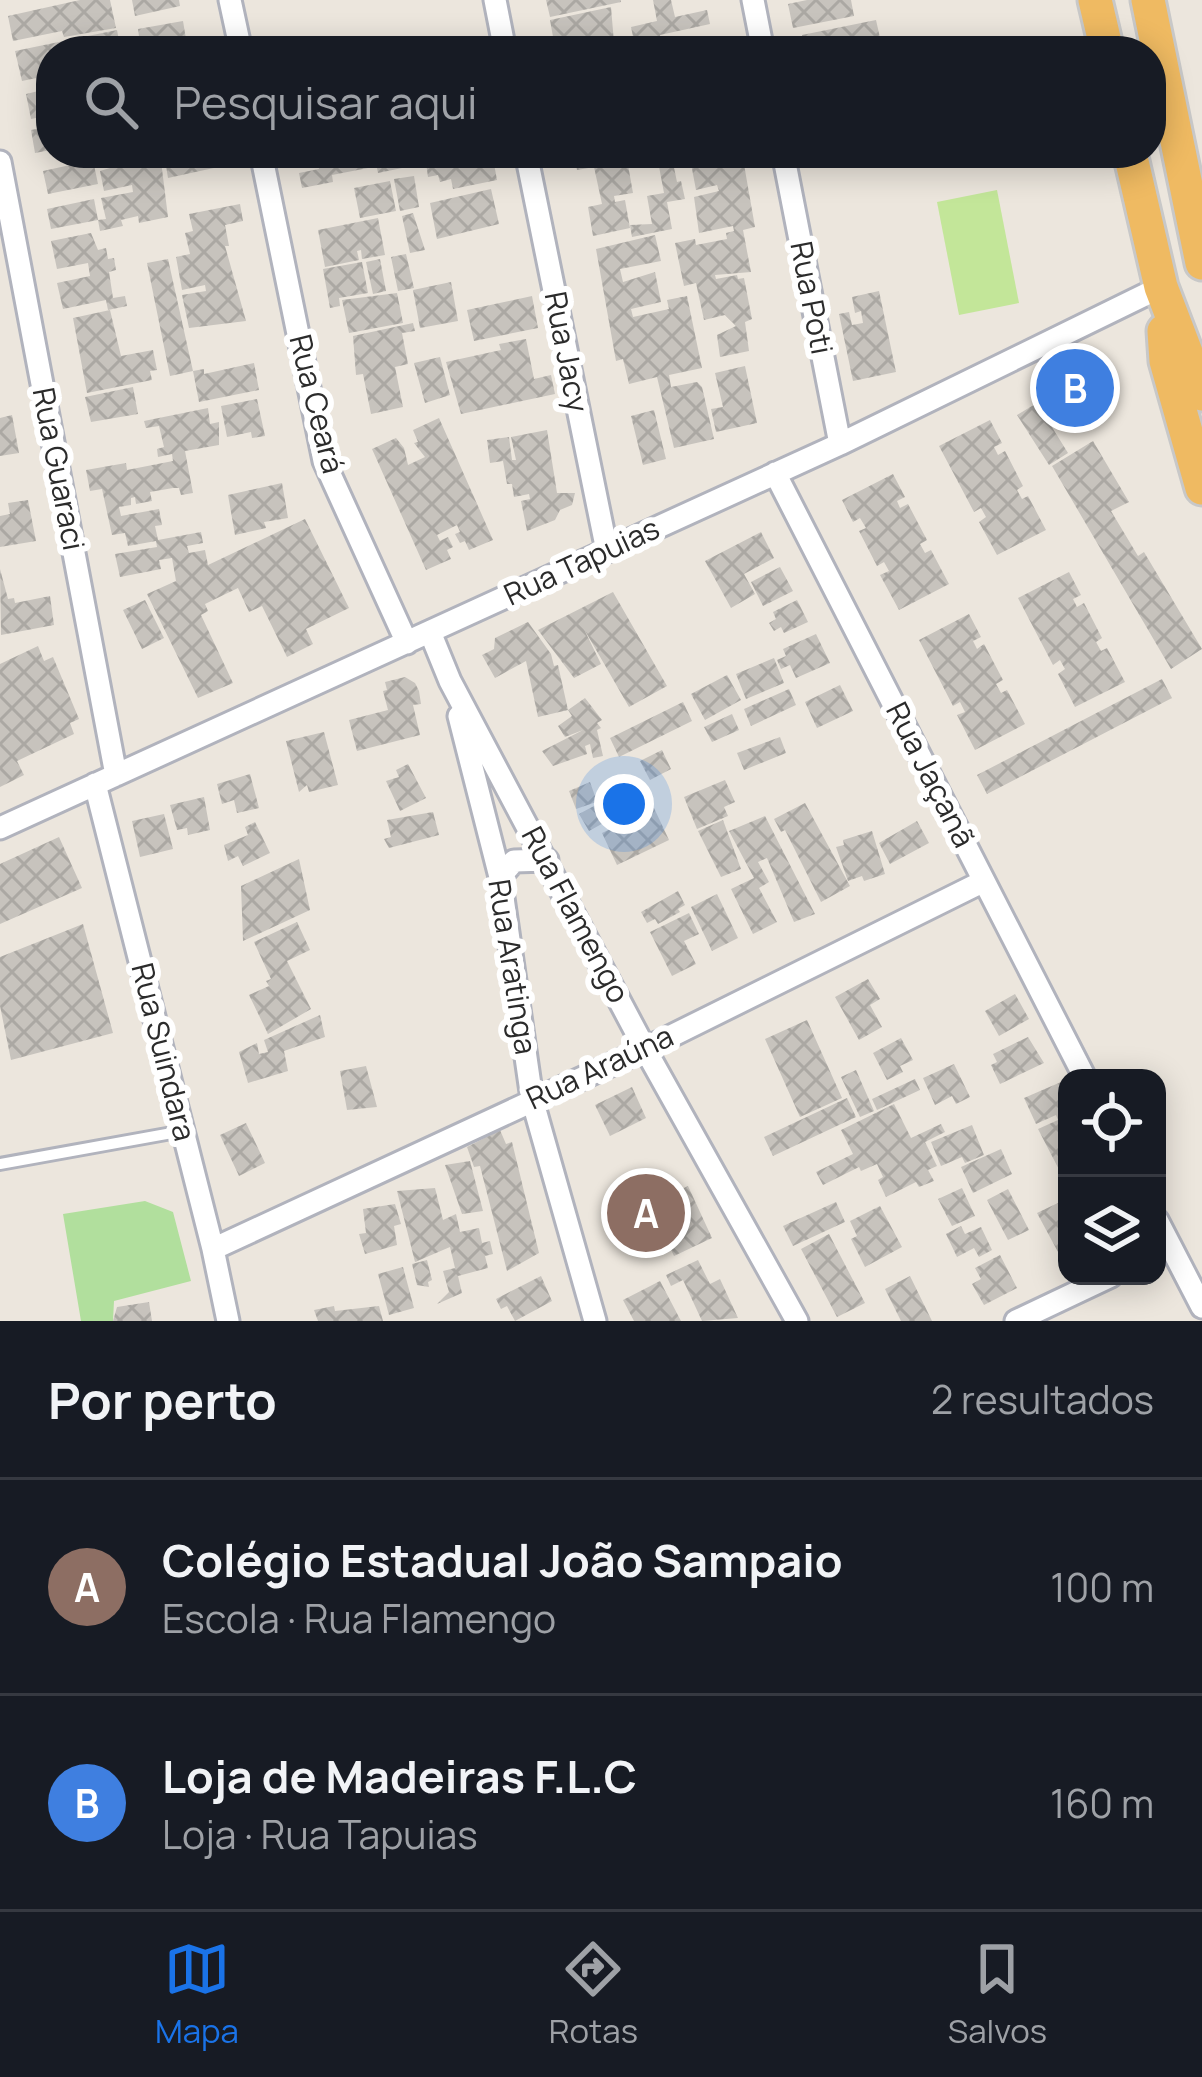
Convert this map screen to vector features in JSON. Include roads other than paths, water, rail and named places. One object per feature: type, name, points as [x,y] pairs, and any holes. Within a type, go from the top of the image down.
[{"type":"highway","points":[[1095,0],[1103,36]]},
{"type":"highway","points":[[1148,0],[1155,36]]},
{"type":"highway","points":[[1166,88],[1202,263]]},
{"type":"highway","points":[[1133,168],[1160,287],[1166,361],[1202,488]]},
{"type":"highway","points":[[1160,287],[1202,394]]},
{"type":"street","points":[[230,0],[238,36]]},
{"type":"street","points":[[495,0],[502,36]]},
{"type":"street","points":[[753,0],[760,36]]},
{"type":"street","name":"Rua Guaraci","points":[[0,163],[106,780]]},
{"type":"street","name":"Rua Ceará","points":[[264,168],[324,460],[407,643]]},
{"type":"street","name":"Rua Jacy","points":[[529,168],[607,551]]},
{"type":"street","name":"Rua Poti","points":[[786,168],[840,444]]},
{"type":"street","name":"Rua Tapuias","points":[[0,829],[840,444],[1160,287]]},
{"type":"street","name":"Rua Jaçanã","points":[[776,473],[1080,1069]]},
{"type":"street","name":"Rua Flamengo","points":[[430,632],[451,681],[645,1048],[797,1321]]},
{"type":"street","name":"Rua Aratinga","points":[[451,681],[500,877],[532,1099],[595,1321]]},
{"type":"street","name":"Rua Suindara","points":[[106,780],[228,1321]]},
{"type":"street","points":[[500,877],[514,862],[547,860]]},
{"type":"street","name":"Rua Araúna","points":[[213,1249],[645,1048],[984,880]]},
{"type":"street","points":[[1166,1254],[1202,1307]]},
{"type":"street","points":[[1016,1321],[1092,1285]]},
{"type":"lane","points":[[0,1164],[184,1131]]},
{"type":"place","name":"Loja de Madeiras F.L.C","points":[[1075,388]]},
{"type":"place","name":"Colégio Estadual João Sampaio","points":[[646,1213]]}]
